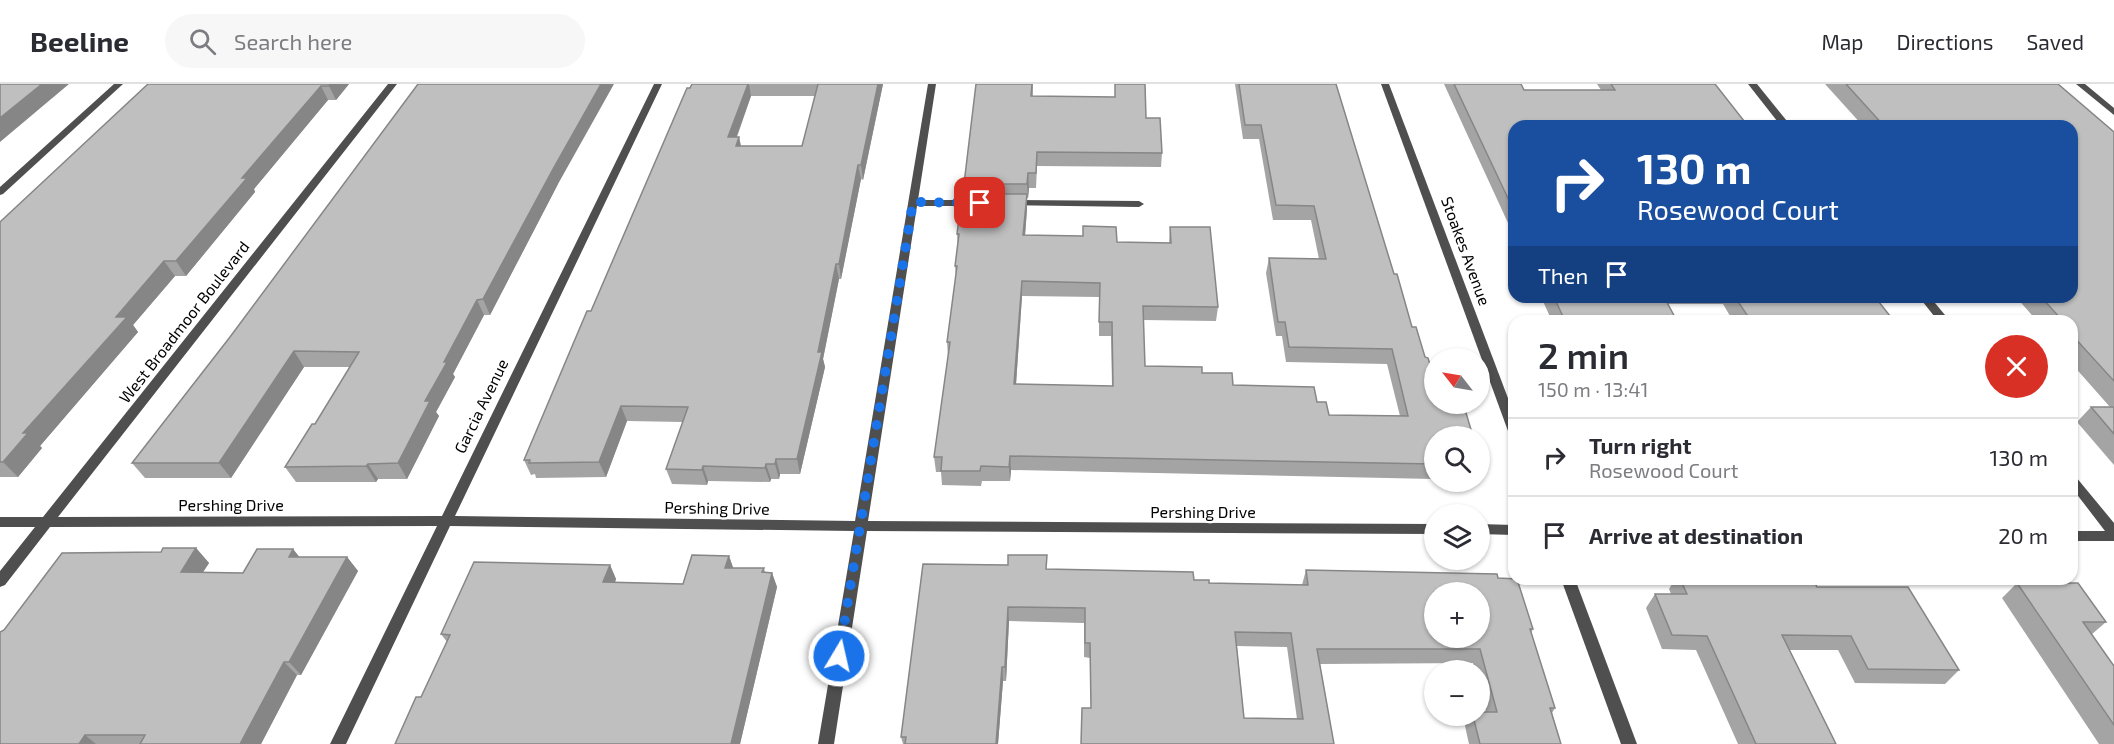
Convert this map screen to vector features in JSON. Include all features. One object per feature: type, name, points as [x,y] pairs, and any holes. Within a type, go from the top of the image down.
[{"type":"street","points":[[0,192],[119,84]]},
{"type":"street","name":"West Broadmoor Boulevard","points":[[0,581],[393,84]]},
{"type":"street","name":"Garcia Avenue","points":[[338,744],[658,84]]},
{"type":"street","points":[[826,744],[859,526],[932,84]]},
{"type":"street","name":"Stoakes Avenue","points":[[1385,84],[1508,415]]},
{"type":"street","points":[[1752,84],[1781,120]]},
{"type":"street","points":[[2080,84],[2114,112]]},
{"type":"street","points":[[913,202],[1139,204]]},
{"type":"street","points":[[1929,303],[1939,315]]},
{"type":"street","points":[[2078,488],[2114,534]]},
{"type":"street","name":"Pershing Drive","points":[[0,522],[446,521],[1424,529]]},
{"type":"street","points":[[1490,530],[1508,530]]},
{"type":"street","points":[[2078,536],[2114,534]]},
{"type":"street","points":[[1570,585],[1629,744]]},
{"type":"building","points":[[0,84],[42,84],[0,118]]},
{"type":"building","points":[[148,84],[330,84],[321,86],[242,178],[247,178],[176,261],[164,261],[116,317],[127,317],[23,433],[28,433],[3,462],[0,462],[0,222]]},
{"type":"building","points":[[418,84],[601,84],[483,299],[477,300],[425,401],[430,401],[398,463],[368,464],[366,466],[285,467],[312,424],[315,424],[359,352],[294,351],[219,463],[132,463],[230,337]]},
{"type":"building","points":[[692,84],[748,84],[728,137],[739,137],[736,146],[802,146],[818,84],[878,84],[861,165],[858,165],[839,264],[836,264],[818,352],[822,352],[797,459],[776,459],[775,464],[766,464],[765,468],[703,466],[702,470],[666,469],[688,407],[621,406],[599,462],[529,463],[530,460],[524,460],[587,311],[591,311],[687,88],[690,88]]},
{"type":"building","points":[[976,84],[1032,84],[1031,96],[1115,97],[1115,84],[1145,84],[1146,118],[1160,118],[1162,153],[1037,152],[1036,173],[1028,173],[1027,184],[964,184]]},
{"type":"building","points":[[1239,84],[1336,84],[1394,274],[1397,274],[1412,327],[1416,327],[1424,354],[1424,414],[1466,414],[1470,426],[1424,426],[1424,464],[1010,456],[1009,467],[981,466],[980,471],[941,471],[942,457],[934,457],[950,342],[947,342],[957,266],[955,266],[959,234],[957,234],[962,194],[1027,194],[1023,235],[1083,236],[1083,226],[1116,227],[1117,242],[1171,243],[1170,227],[1210,227],[1218,307],[1143,306],[1145,366],[1202,367],[1202,373],[1232,373],[1233,385],[1314,387],[1317,402],[1326,402],[1329,415],[1408,416],[1392,349],[1289,347],[1285,322],[1278,322],[1269,258],[1326,259],[1314,206],[1276,205],[1261,125],[1245,125]],"holes":[[[1022,281],[1100,283],[1099,322],[1112,322],[1113,386],[1014,384]]]},
{"type":"building","points":[[1454,84],[1521,84],[1524,90],[1615,90],[1611,84],[1715,84],[1743,120],[1508,120],[1508,198]]},
{"type":"building","points":[[1846,84],[2058,84],[2114,132],[2114,381],[2078,342],[2078,315],[2058,315],[2046,303],[2078,303],[2078,120],[1879,120]]},
{"type":"building","points":[[1557,303],[1667,303],[1674,315],[1562,315]]},
{"type":"building","points":[[1739,303],[1880,303],[1889,315],[1747,315]]},
{"type":"building","points":[[2091,407],[2114,407],[2114,434]]},
{"type":"building","points":[[163,548],[196,548],[181,572],[243,573],[257,549],[293,549],[289,557],[347,557],[289,662],[284,662],[240,744],[140,744],[145,735],[85,735],[79,744],[0,744],[0,632],[4,630],[62,553],[161,552]]},
{"type":"building","points":[[692,555],[729,556],[725,568],[764,568],[762,572],[772,573],[731,744],[395,744],[416,697],[421,697],[450,635],[441,634],[474,562],[610,565],[603,582],[683,584]]},
{"type":"building","points":[[1008,555],[1047,555],[1046,569],[1193,572],[1194,580],[1209,580],[1209,583],[1308,585],[1306,570],[1497,574],[1498,578],[1508,579],[1508,585],[1519,585],[1555,708],[1550,708],[1561,744],[1480,744],[1476,726],[1490,726],[1490,712],[1497,712],[1490,686],[1490,660],[1483,660],[1480,649],[1317,649],[1334,744],[1081,744],[1082,708],[1091,708],[1090,643],[1085,643],[1085,608],[1008,607],[1005,667],[1002,667],[996,744],[905,744],[906,737],[901,737],[923,564],[1008,565]],"holes":[[[1235,632],[1291,633],[1303,719],[1244,718]]]},
{"type":"building","points":[[2078,583],[2106,622],[2083,622],[2114,666],[2114,725],[2018,585],[2078,585]]},
{"type":"building","points":[[1683,585],[1908,587],[1959,670],[1868,669],[1851,636],[1782,635],[1836,744],[1756,744],[1707,636],[1672,635],[1655,594],[1687,594]]},
{"type":"route","points":[[839,656],[913,202],[980,203]]}]
